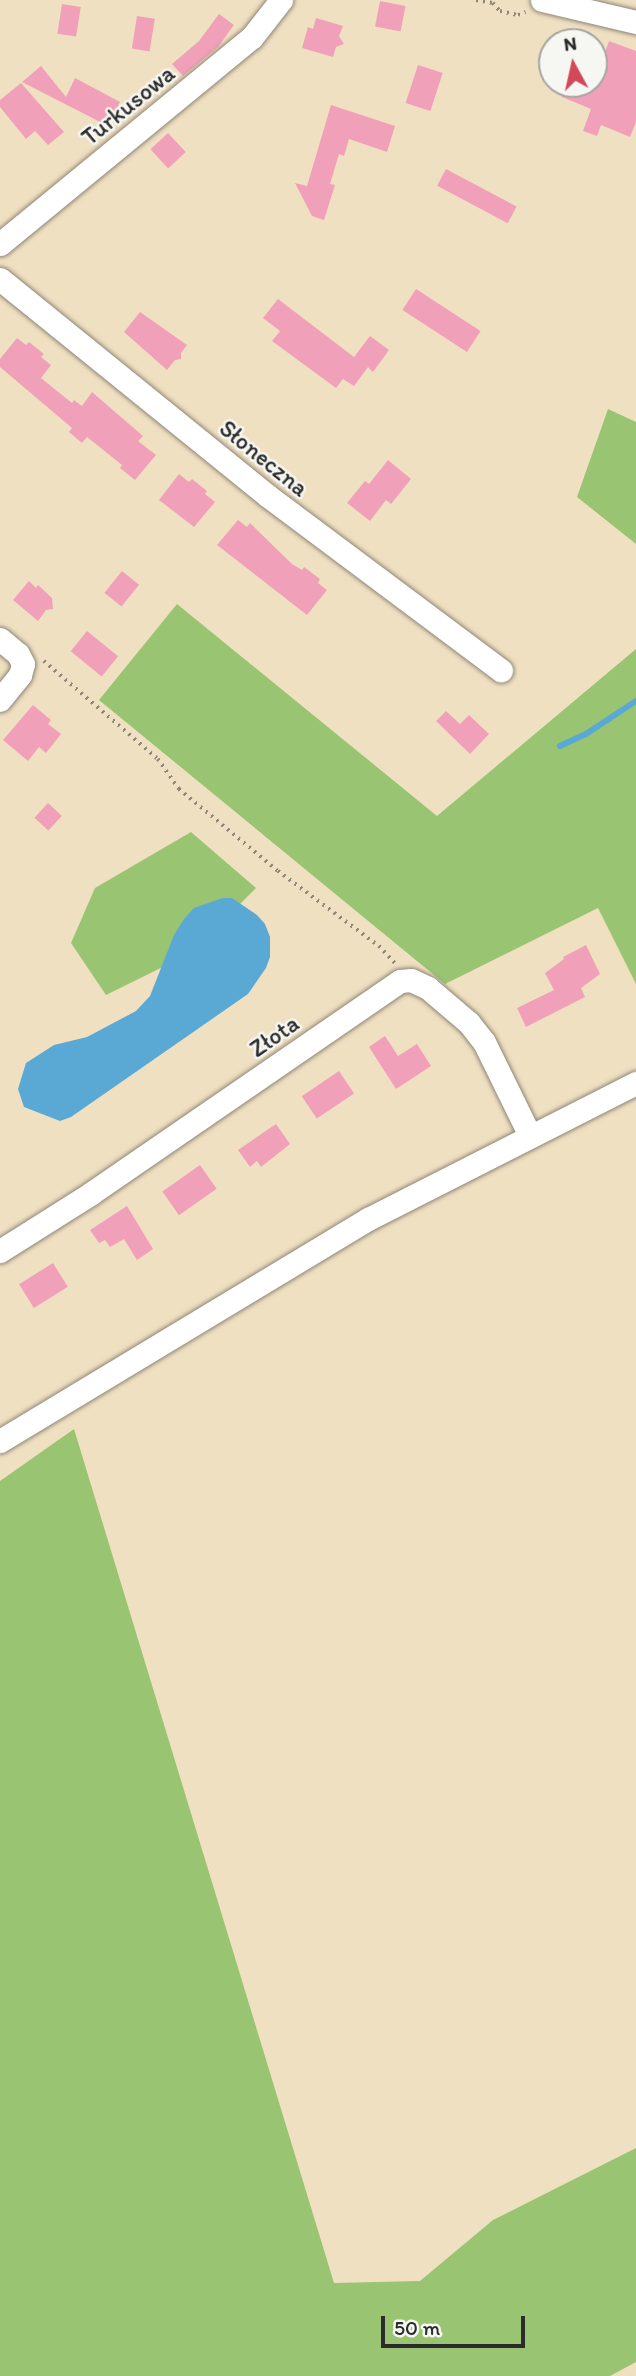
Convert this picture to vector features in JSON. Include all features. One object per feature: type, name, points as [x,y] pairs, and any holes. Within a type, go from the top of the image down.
[{"type":"street","name":"Turkusowa","points":[[0,244],[242,45],[274,13],[281,0]]},
{"type":"street","points":[[542,0],[636,22]]},
{"type":"street","name":"Słoneczna","points":[[0,279],[268,496],[500,670]]},
{"type":"street","points":[[0,639],[18,654],[23,664],[20,675],[0,700]]},
{"type":"street","points":[[411,980],[428,988],[469,1023],[484,1042],[530,1136]]},
{"type":"street","name":"Złota","points":[[0,1251],[90,1194],[391,986],[411,980]]},
{"type":"street","points":[[0,1441],[356,1225],[636,1083]]},
{"type":"path","points":[[37,655],[159,759],[179,789],[278,871],[379,946],[411,980]]},
{"type":"green space","points":[[608,409],[636,422],[636,544],[577,497]]},
{"type":"green space","points":[[177,604],[437,816],[636,649],[636,984],[598,908],[445,984],[99,700]]},
{"type":"green space","points":[[191,832],[256,888],[191,953],[106,995],[71,943],[95,888]]},
{"type":"green space","points":[[74,1429],[334,2283],[420,2281],[493,2220],[636,2148],[636,2362],[610,2376],[0,2376],[0,1481]]},
{"type":"water","points":[[223,898],[232,898],[257,915],[265,924],[270,937],[270,957],[266,968],[248,994],[71,1117],[60,1121],[24,1107],[18,1089],[26,1063],[54,1045],[87,1037],[136,1011],[150,996],[174,935],[184,919],[194,908]]},
{"type":"building","points":[[380,1],[406,6],[401,31],[375,27]]},
{"type":"building","points":[[62,4],[81,7],[76,37],[57,34]]},
{"type":"building","points":[[219,14],[234,25],[218,47],[183,76],[172,64],[199,41]]},
{"type":"building","points":[[137,16],[155,19],[150,51],[132,49]]},
{"type":"building","points":[[316,18],[343,26],[339,36],[344,44],[336,47],[333,57],[302,48],[308,27],[313,29]]},
{"type":"building","points":[[609,41],[636,51],[636,122],[630,137],[601,125],[597,136],[583,131],[591,109],[564,98],[608,98]]},
{"type":"building","points":[[418,65],[443,73],[430,111],[406,103]]},
{"type":"building","points":[[41,66],[66,97],[75,78],[120,102],[108,126],[22,82]]},
{"type":"building","points":[[21,83],[64,132],[48,145],[35,131],[26,139],[0,107],[0,100]]},
{"type":"building","points":[[331,105],[395,126],[387,152],[349,139],[344,156],[339,154],[330,184],[335,185],[324,220],[312,216],[295,183],[307,186]]},
{"type":"building","points":[[168,133],[186,152],[168,168],[150,149]]},
{"type":"building","points":[[446,169],[517,207],[508,223],[437,186]]},
{"type":"building","points":[[416,289],[481,331],[467,352],[402,310]]},
{"type":"building","points":[[278,299],[354,357],[370,336],[389,350],[373,372],[368,367],[354,386],[343,379],[336,388],[272,341],[280,331],[263,318]]},
{"type":"building","points":[[140,312],[187,345],[181,353],[181,359],[175,360],[167,370],[124,332]]},
{"type":"building","points":[[17,338],[26,345],[29,342],[44,354],[41,357],[51,365],[41,378],[72,403],[74,400],[82,406],[92,392],[143,436],[138,441],[156,455],[135,480],[120,468],[122,465],[87,437],[82,443],[69,432],[72,428],[0,367],[0,359]]},
{"type":"building","points":[[388,460],[411,479],[391,504],[386,500],[370,521],[347,503],[365,481],[369,484]]},
{"type":"building","points":[[179,474],[189,482],[192,479],[207,491],[205,494],[215,502],[194,527],[159,500]]},
{"type":"building","points":[[238,520],[247,527],[250,523],[292,564],[302,570],[304,567],[320,579],[318,583],[327,590],[307,615],[217,545]]},
{"type":"building","points":[[122,571],[139,585],[121,607],[104,593]]},
{"type":"building","points":[[29,581],[36,588],[38,585],[52,598],[53,609],[46,610],[38,621],[13,600]]},
{"type":"building","points":[[87,631],[118,656],[102,676],[71,651]]},
{"type":"building","points":[[33,705],[51,720],[48,724],[61,734],[46,753],[39,747],[28,761],[3,740]]},
{"type":"building","points":[[446,711],[460,724],[469,715],[489,734],[470,754],[436,721]]},
{"type":"building","points":[[48,803],[62,816],[48,831],[34,818]]},
{"type":"building","points":[[586,945],[600,974],[581,988],[585,997],[526,1027],[517,1008],[554,990],[545,973],[564,959],[563,957]]},
{"type":"building","points":[[385,1036],[398,1056],[417,1044],[431,1066],[396,1089],[369,1047]]},
{"type":"building","points":[[339,1071],[354,1093],[317,1119],[302,1096]]},
{"type":"building","points":[[276,1124],[290,1144],[261,1167],[257,1161],[250,1167],[238,1150]]},
{"type":"building","points":[[200,1165],[217,1189],[179,1215],[162,1191]]},
{"type":"building","points":[[127,1206],[153,1249],[137,1260],[124,1239],[110,1247],[105,1240],[99,1243],[90,1230]]},
{"type":"building","points":[[53,1263],[68,1287],[34,1308],[19,1284]]},
{"type":"waterway","points":[[560,746],[586,734],[636,701]]}]
